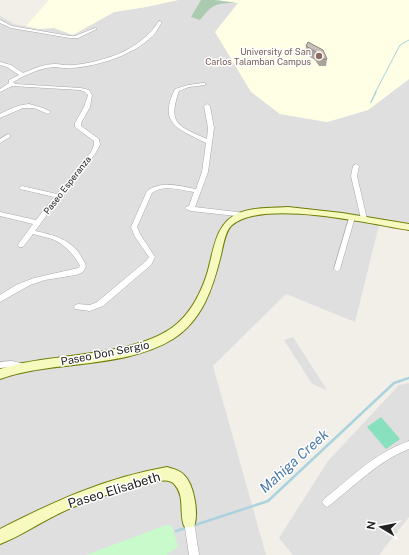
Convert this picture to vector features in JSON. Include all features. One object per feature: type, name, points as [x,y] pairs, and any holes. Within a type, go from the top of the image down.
[{"type":"street","points":[[0,21],[10,27],[70,37],[76,37],[95,29]]},
{"type":"street","points":[[0,91],[11,84],[11,81],[22,75],[52,66],[70,67],[100,62],[143,42],[156,31],[160,22]]},
{"type":"street","points":[[0,63],[9,66],[22,75]]},
{"type":"street","name":"Paseo Esperanza","points":[[11,84],[81,89],[88,91],[90,95],[87,107],[78,123],[78,128],[96,140],[97,144],[92,153],[21,245]]},
{"type":"street","points":[[203,84],[188,86],[177,90],[172,102],[170,117],[174,124],[208,142]]},
{"type":"street","points":[[0,116],[22,106],[38,106],[48,112]]},
{"type":"street","points":[[208,106],[211,128],[205,172],[190,209],[246,215]]},
{"type":"street","points":[[0,142],[8,136]]},
{"type":"street","points":[[356,166],[354,176],[364,219]]},
{"type":"street","points":[[78,307],[90,308],[100,304],[150,263],[152,257],[148,248],[135,232],[134,227],[149,192],[153,188],[163,186],[197,192]]},
{"type":"street","points":[[22,188],[58,196]]},
{"type":"street","name":"Paseo Don Sergio","points":[[0,374],[26,367],[134,350],[155,343],[168,336],[189,319],[202,298],[213,270],[225,228],[233,220],[246,215],[276,210],[297,210],[352,217],[409,227]]},
{"type":"street","points":[[1,214],[38,223]]},
{"type":"street","points":[[337,269],[352,217]]},
{"type":"street","points":[[0,299],[21,284],[76,272],[81,270],[83,266],[81,260],[55,238],[32,232]]},
{"type":"street","points":[[0,365],[12,364],[26,367]]},
{"type":"street","points":[[327,502],[381,459],[400,448],[409,445]]},
{"type":"street","name":"Paseo Elisabeth","points":[[0,537],[41,515],[80,498],[126,484],[172,474],[182,480],[186,492],[190,535],[194,555]]},
{"type":"shaded area","points":[[49,0],[178,0],[114,12],[73,35],[54,28],[39,29],[26,26]]},
{"type":"shaded area","points":[[178,0],[219,0],[239,3],[280,114],[327,122],[368,110],[409,79],[409,230],[379,225],[355,322],[286,294],[213,366],[266,555],[0,555],[0,16],[14,24],[39,29],[54,28],[73,35],[114,12]]},
{"type":"shaded area","points":[[201,0],[236,3],[219,4],[208,11],[200,20],[191,17]]},
{"type":"shaded area","name":"University of San Carlos Talamban Campus","points":[[219,0],[409,0],[409,79],[368,110],[327,122],[280,114],[251,92],[215,32],[238,3]]},
{"type":"shaded area","points":[[293,337],[327,390],[312,384],[284,340]]},
{"type":"shaded area","points":[[409,383],[409,517],[379,555],[293,555],[279,538],[328,461],[399,385]]},
{"type":"green space","points":[[381,417],[400,439],[386,449],[367,427]]},
{"type":"green space","points":[[166,525],[172,526],[178,547],[166,555],[86,555]]},
{"type":"building","points":[[308,42],[323,50],[327,59],[320,59],[316,52],[306,46]]},
{"type":"waterway","points":[[375,93],[400,45],[409,40]]},
{"type":"waterway","points":[[371,102],[376,92]]},
{"type":"waterway","name":"Mahiga Creek","points":[[192,526],[268,501],[394,383],[409,378]]},
{"type":"waterway","name":"Mahiga Creek","points":[[176,531],[186,528]]},
{"type":"place","name":"University of San Carlos Talamban Campus","points":[[319,56]]}]
